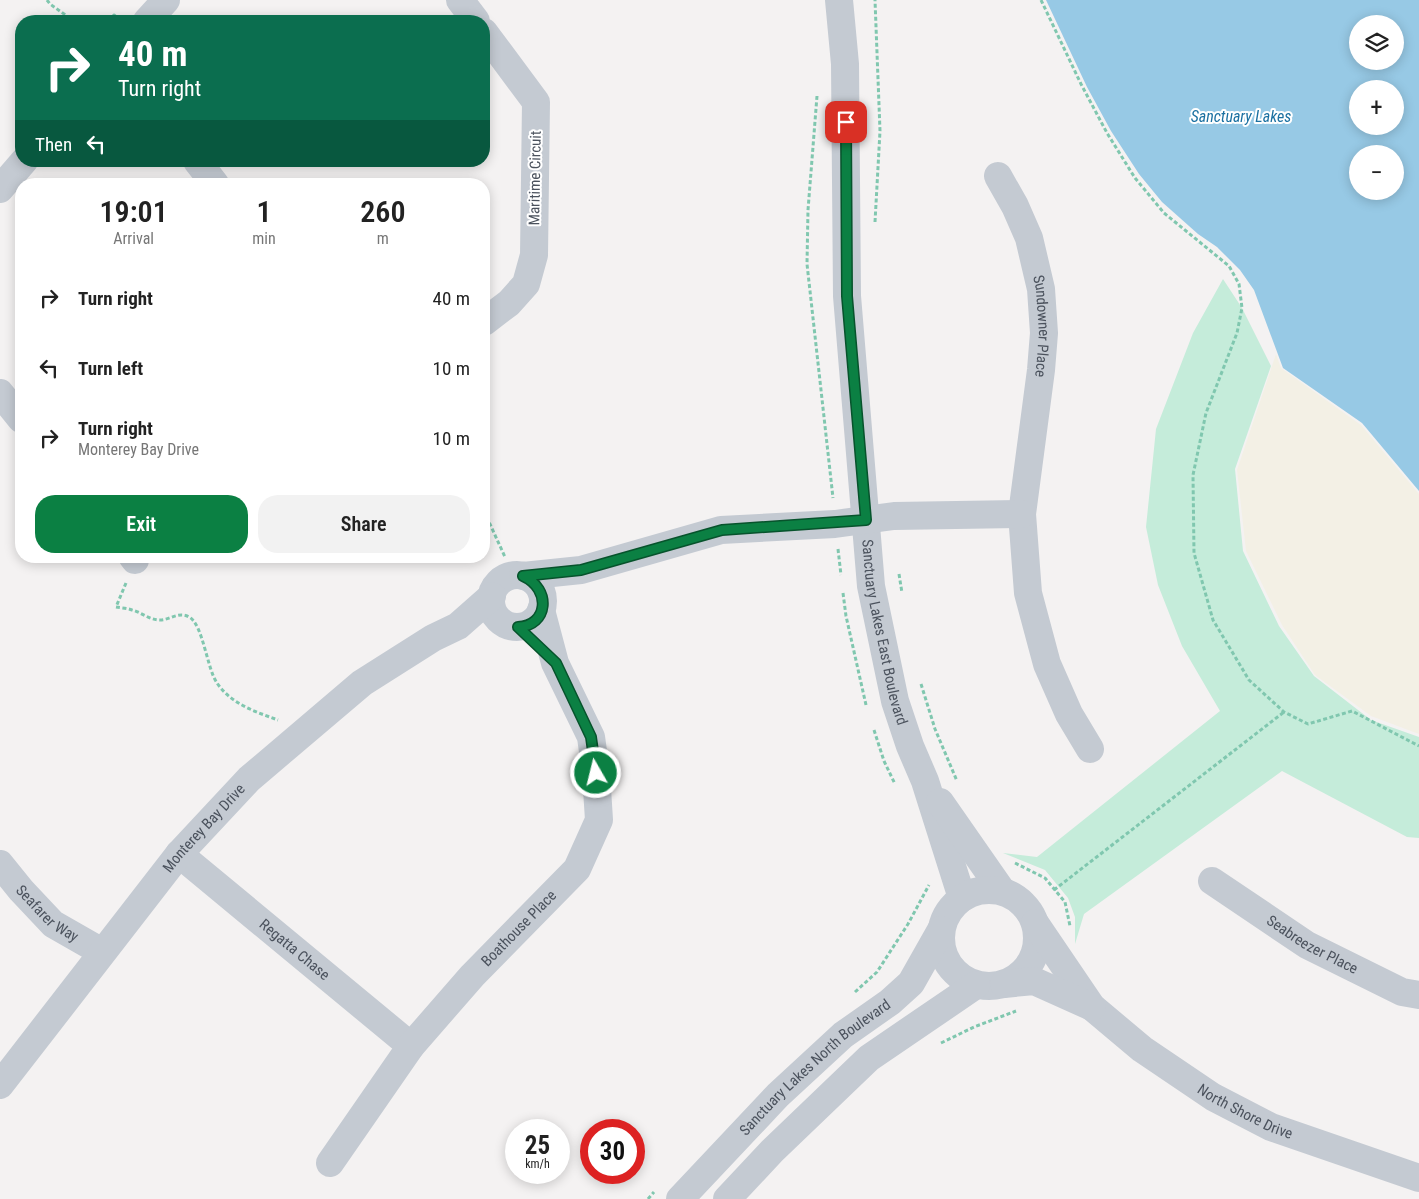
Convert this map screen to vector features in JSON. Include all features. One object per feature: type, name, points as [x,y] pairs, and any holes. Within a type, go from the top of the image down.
[{"type":"street","points":[[153,15],[166,0]]},
{"type":"street","points":[[460,0],[471,15]]},
{"type":"street","name":"Sanctuary Lakes East Boulevard","points":[[839,0],[845,64],[847,296],[871,586],[895,702],[910,746],[925,781],[962,898]]},
{"type":"street","name":"Maritime Circuit","points":[[490,40],[536,102],[534,255],[526,284],[509,303],[490,317]]},
{"type":"street","points":[[0,189],[19,167]]},
{"type":"street","points":[[201,167],[210,178]]},
{"type":"street","name":"Sundowner Place","points":[[998,176],[1015,206],[1029,238],[1041,289],[1044,333],[1041,370],[1022,514],[1028,593],[1047,664],[1069,714],[1090,749]]},
{"type":"street","points":[[0,393],[15,412]]},
{"type":"street","points":[[581,570],[542,606],[537,618],[530,624],[515,627],[499,620],[494,612],[492,596],[500,581],[518,576],[581,570],[722,530],[836,524],[894,516],[1022,514]]},
{"type":"street","points":[[518,576],[531,580],[539,588],[542,606]]},
{"type":"street","name":"Monterey Bay Drive","points":[[0,1085],[179,854],[249,779],[362,683],[433,638],[458,626],[492,596]]},
{"type":"street","name":"Boathouse Place","points":[[330,1163],[411,1046],[472,976],[577,869],[599,820],[596,773],[591,737],[556,663],[542,606]]},
{"type":"street","name":"Monterey Bay Drive","points":[[458,626],[515,627]]},
{"type":"street","name":"Boathouse Place","points":[[515,627],[556,663]]},
{"type":"street","name":"Sanctuary Lakes East Boulevard","points":[[925,781],[1002,892]]},
{"type":"street","name":"Regatta Chase","points":[[179,854],[411,1046]]},
{"type":"street","name":"Seafarer Way","points":[[0,864],[53,924],[102,952]]},
{"type":"street","name":"Seabreezer Place","points":[[1212,881],[1307,945],[1402,992],[1419,995]]},
{"type":"street","points":[[988,890],[1002,892],[1016,898],[1027,909],[1035,923],[1038,938],[1035,953],[1028,967],[1017,978],[1004,984],[990,987],[976,985],[963,979],[952,970],[944,958],[941,930],[945,917],[952,906],[962,898],[974,892],[988,890]]},
{"type":"street","name":"North Shore Drive","points":[[1035,923],[1092,1006],[1142,1049],[1213,1097],[1271,1127],[1413,1180]]},
{"type":"street","name":"Sanctuary Lakes North Boulevard","points":[[669,1193],[843,1035],[890,1002],[911,983],[941,930]]},
{"type":"street","name":"North Shore Drive","points":[[1004,984],[1034,981],[1092,1006]]},
{"type":"street","name":"Sanctuary Lakes North Boulevard","points":[[727,1199],[772,1151],[869,1058],[976,985]]},
{"type":"path","points":[[47,0],[66,15]]},
{"type":"path","points":[[875,0],[880,131],[875,227]]},
{"type":"path","points":[[1041,0],[1081,84],[1107,133],[1135,178],[1164,213],[1229,266],[1239,284],[1242,308],[1237,333],[1206,413],[1193,475],[1194,553],[1213,620],[1249,680],[1284,712],[1308,724],[1352,711],[1419,746]]},
{"type":"path","points":[[817,92],[808,210],[807,264],[841,576]]},
{"type":"path","points":[[490,522],[518,576]]},
{"type":"path","points":[[132,563],[116,607],[132,610],[152,620],[162,620],[183,614],[191,617],[197,626],[212,675],[224,692],[253,711],[305,730]]},
{"type":"path","points":[[898,572],[903,601]]},
{"type":"path","points":[[842,586],[846,616],[868,711]]},
{"type":"path","points":[[918,677],[935,729],[957,783]]},
{"type":"path","points":[[1054,890],[1284,712]]},
{"type":"path","points":[[874,728],[884,761],[896,787]]},
{"type":"path","points":[[1007,859],[1046,878],[1065,902],[1070,920],[1070,929]]},
{"type":"path","points":[[849,998],[876,972],[908,924],[929,887],[930,879]]},
{"type":"path","points":[[934,1047],[974,1027],[1018,1010]]},
{"type":"path","points":[[648,1199],[669,1193]]},
{"type":"green space","points":[[1223,279],[1242,308],[1271,366],[1235,469],[1243,551],[1279,626],[1314,676],[1371,720],[1419,737],[1419,838],[1407,837],[1282,771],[1084,914],[1075,944],[1075,917],[1068,898],[1045,870],[1003,853],[1037,857],[1220,711],[1182,646],[1158,585],[1146,527],[1156,429],[1193,333]]},
{"type":"sand","points":[[1276,354],[1281,368],[1361,425],[1419,494],[1419,734],[1371,716],[1315,675],[1282,625],[1246,551],[1237,470]]},
{"type":"water","name":"Sanctuary Lakes","points":[[1046,0],[1419,0],[1419,491],[1362,423],[1283,368],[1254,290],[1240,270],[1217,247],[1198,234],[1162,202],[1139,174],[1111,131],[1087,87]]},
{"type":"route","points":[[596,773],[591,737],[556,663],[518,627],[530,624],[537,618],[543,601],[539,588],[531,580],[523,576],[581,570],[722,530],[836,524],[866,520],[847,296],[846,122]]}]
